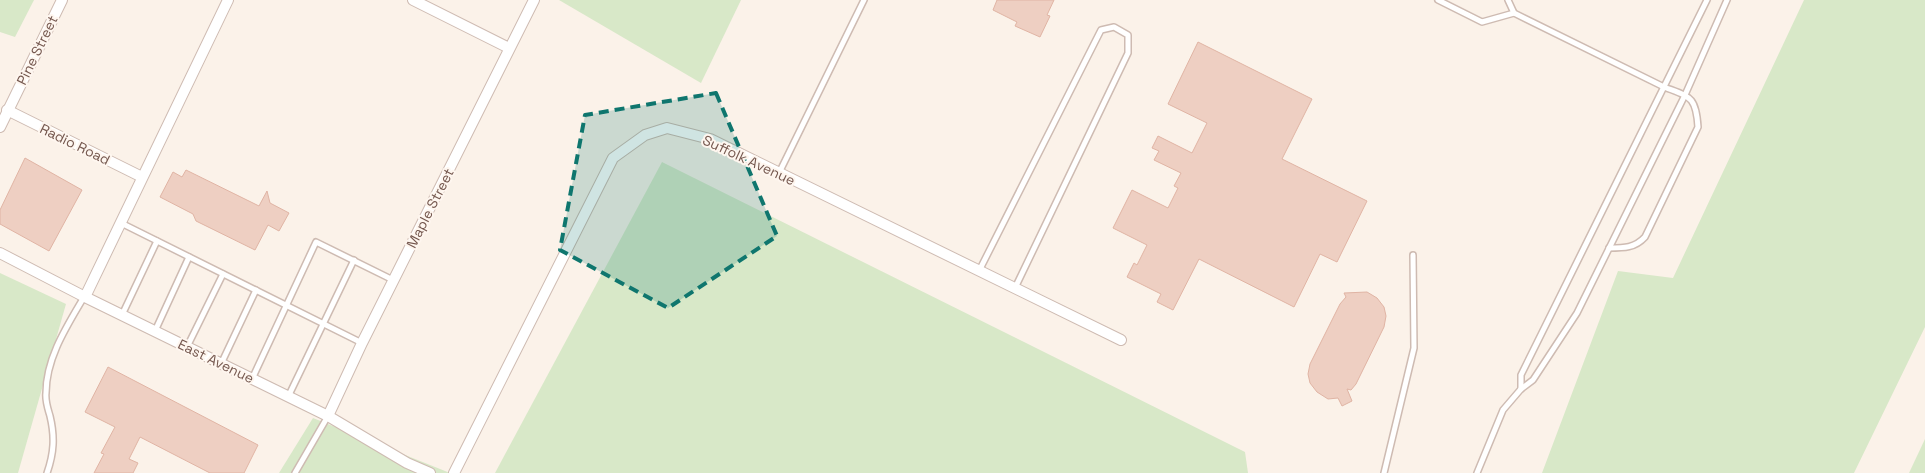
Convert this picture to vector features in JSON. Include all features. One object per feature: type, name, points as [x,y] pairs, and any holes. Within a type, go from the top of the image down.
[{"type":"street","name":"Pine Street","points":[[0,127],[62,0]]},
{"type":"street","points":[[85,296],[228,0]]},
{"type":"street","points":[[413,0],[508,48]]},
{"type":"street","name":"Maple Street","points":[[328,416],[362,343],[508,48],[534,0]]},
{"type":"street","name":"Radio Road","points":[[7,110],[142,177]]},
{"type":"street","name":"Suffolk Avenue","points":[[454,473],[613,158],[645,135],[668,128],[710,139],[1120,340]]},
{"type":"street","name":"East Avenue","points":[[0,252],[122,315],[328,416],[407,463],[430,473]]},
{"type":"lane","points":[[779,173],[864,0]]},
{"type":"lane","points":[[1438,0],[1482,22],[1514,13]]},
{"type":"lane","points":[[1508,0],[1514,13],[1664,87],[1685,95],[1693,101],[1697,110],[1698,127],[1645,237],[1639,244],[1625,248],[1609,248]]},
{"type":"lane","points":[[1521,389],[1520,375],[1707,0]]},
{"type":"lane","points":[[1477,473],[1503,410],[1521,389],[1533,380],[1577,313],[1685,95],[1727,0]]},
{"type":"lane","points":[[979,271],[1101,30],[1114,27],[1128,36],[1128,53],[1015,289]]},
{"type":"lane","points":[[120,222],[362,343]]},
{"type":"lane","points":[[122,315],[156,241]]},
{"type":"lane","points":[[252,379],[316,242],[394,280]]},
{"type":"lane","points":[[1384,473],[1414,348],[1413,255]]},
{"type":"lane","points":[[155,331],[189,257]]},
{"type":"lane","points":[[288,397],[354,260]]},
{"type":"lane","points":[[187,347],[223,274]]},
{"type":"lane","points":[[221,364],[256,290]]},
{"type":"lane","points":[[47,473],[54,445],[53,430],[45,396],[46,380],[59,339],[85,296]]},
{"type":"lane","points":[[295,473],[328,416]]},
{"type":"highlighted area","points":[[716,93],[777,236],[668,308],[560,250],[585,115]]},
{"type":"green space","points":[[0,0],[34,0],[15,37],[0,32]]},
{"type":"green space","points":[[559,0],[741,0],[701,83]]},
{"type":"green space","points":[[1804,0],[1925,0],[1925,327],[1854,473],[1542,473],[1618,271],[1673,278]]},
{"type":"green space","points":[[662,162],[1245,452],[1248,473],[495,473]]},
{"type":"green space","points":[[0,273],[66,304],[18,473],[0,473]]},
{"type":"green space","points":[[313,418],[450,473],[279,473]]},
{"type":"green space","points":[[1925,439],[1925,473],[1909,473]]},
{"type":"building","points":[[997,0],[1054,0],[1047,15],[1050,16],[1040,37],[1015,26],[1017,22],[993,10]]},
{"type":"building","points":[[1198,42],[1312,99],[1282,159],[1367,201],[1337,262],[1320,254],[1294,307],[1199,259],[1173,310],[1157,302],[1161,294],[1127,277],[1134,263],[1137,265],[1147,245],[1113,228],[1132,190],[1168,208],[1178,188],[1174,186],[1181,173],[1154,160],[1159,151],[1152,148],[1158,136],[1192,153],[1207,123],[1168,104]]},
{"type":"building","points":[[25,158],[82,190],[49,251],[0,224],[0,210]]},
{"type":"building","points":[[186,170],[259,206],[267,191],[270,203],[289,213],[279,231],[268,225],[255,250],[196,221],[193,214],[160,197],[173,172],[182,177]]},
{"type":"building","points":[[1367,292],[1377,298],[1384,307],[1386,316],[1384,327],[1356,384],[1351,390],[1347,389],[1352,401],[1342,406],[1338,398],[1328,399],[1317,392],[1310,383],[1308,374],[1310,364],[1340,304],[1346,297],[1344,293]]},
{"type":"building","points":[[108,367],[258,445],[244,473],[210,473],[140,437],[129,459],[138,463],[133,473],[94,473],[104,454],[101,453],[115,427],[85,412]]}]
